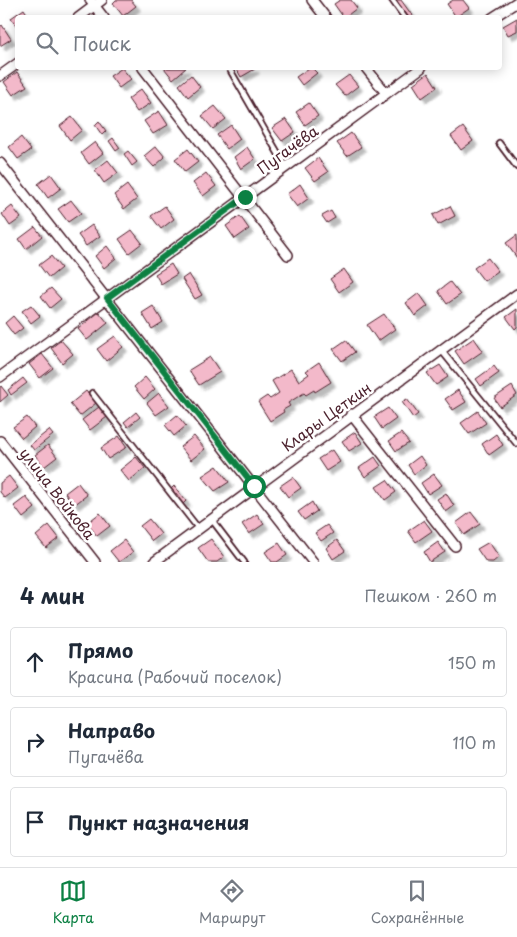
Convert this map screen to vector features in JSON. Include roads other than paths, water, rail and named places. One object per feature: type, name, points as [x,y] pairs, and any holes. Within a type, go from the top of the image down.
[{"type":"street","points":[[312,0],[324,15]]},
{"type":"street","points":[[81,15],[95,2],[102,15]]},
{"type":"street","points":[[497,15],[517,2]]},
{"type":"street","points":[[0,76],[15,65]]},
{"type":"street","points":[[145,70],[288,254]]},
{"type":"street","points":[[368,70],[386,93]]},
{"type":"street","name":"Пугачёва","points":[[0,377],[418,70]]},
{"type":"street","points":[[0,163],[313,562]]},
{"type":"street","name":"Клары Цеткин","points":[[154,562],[351,414],[517,294]]},
{"type":"street","points":[[351,414],[455,546]]},
{"type":"street","name":"улица Войкова","points":[[0,441],[94,562]]},
{"type":"lane","points":[[392,0],[403,15]]},
{"type":"lane","points":[[230,70],[286,167]]},
{"type":"lane","points":[[499,143],[517,167]]},
{"type":"lane","points":[[440,349],[517,444]]},
{"type":"lane","points":[[92,393],[198,528]]},
{"type":"lane","points":[[211,519],[244,562]]}]
